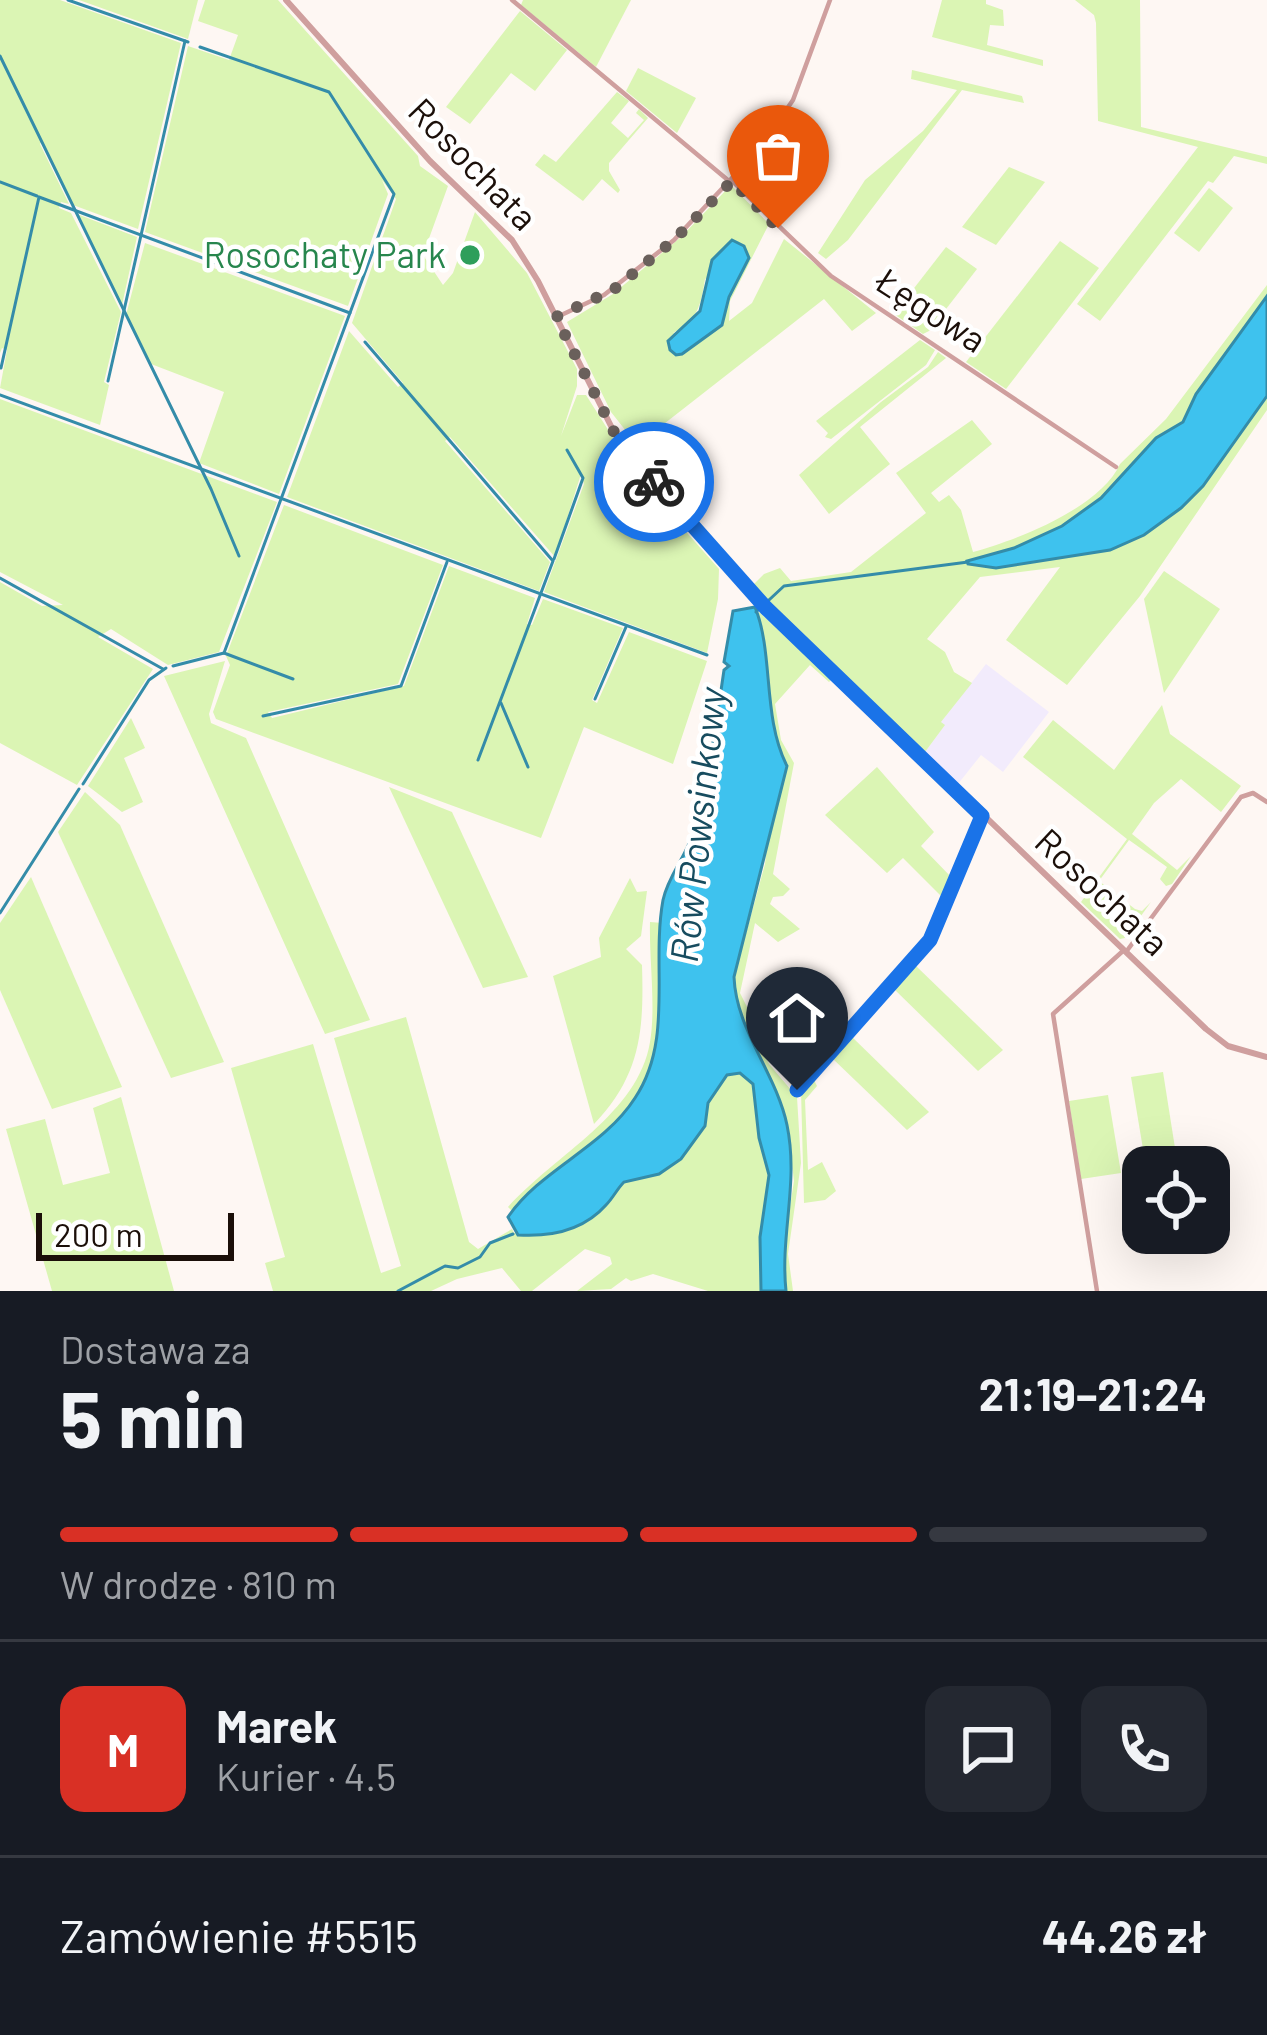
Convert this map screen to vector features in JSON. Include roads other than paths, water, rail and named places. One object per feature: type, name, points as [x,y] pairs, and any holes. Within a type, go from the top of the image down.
[{"type":"street","name":"Rosochata","points":[[286,0],[430,161],[507,234],[532,269],[615,434],[755,597],[1206,1029],[1241,1052],[1266,1055]]},
{"type":"street","name":"Łęgowa","points":[[512,0],[731,181],[831,276],[1116,466]]},
{"type":"street","points":[[556,317],[613,290],[674,240],[731,181],[784,117],[830,0]]},
{"type":"street","points":[[1097,1291],[1053,1014],[1125,951],[1241,797],[1253,794],[1267,802]]},
{"type":"street","points":[[797,1090],[930,940],[982,816]]},
{"type":"water","points":[[732,240],[744,246],[749,258],[729,297],[722,325],[676,355],[668,341],[700,311],[712,260]]},
{"type":"water","points":[[1267,296],[1267,396],[1203,486],[1181,508],[1144,535],[1110,550],[996,568],[968,564],[1062,526],[1101,498],[1156,438],[1183,422],[1196,394]]},
{"type":"water","points":[[755,607],[774,727],[787,766],[734,977],[742,1015],[787,1125],[791,1167],[786,1291],[761,1291],[760,1237],[769,1175],[753,1084],[740,1073],[727,1075],[708,1103],[705,1126],[681,1159],[659,1174],[624,1182],[587,1221],[554,1233],[518,1235],[508,1217],[537,1185],[622,1116],[647,1076],[658,1027],[663,900],[698,813],[724,670],[729,666],[724,662],[733,611]]},
{"type":"waterway","points":[[68,0],[188,42]]},
{"type":"waterway","points":[[108,381],[185,41]]},
{"type":"waterway","points":[[200,47],[329,92],[394,194],[224,653]]},
{"type":"waterway","points":[[0,56],[211,489],[239,556]]},
{"type":"waterway","points":[[0,182],[37,196]]},
{"type":"waterway","points":[[1,368],[39,197],[350,313]]},
{"type":"waterway","points":[[365,342],[553,561],[478,760]]},
{"type":"waterway","points":[[0,395],[707,655]]},
{"type":"waterway","points":[[554,559],[583,478],[567,450]]},
{"type":"waterway","points":[[263,716],[401,686],[447,562]]},
{"type":"waterway","name":"Rów Powsinkowy","points":[[756,612],[784,586],[968,562]]},
{"type":"waterway","points":[[0,578],[163,669]]},
{"type":"waterway","points":[[595,699],[626,627]]},
{"type":"waterway","points":[[173,666],[224,653],[293,679]]},
{"type":"waterway","points":[[83,784],[149,680],[166,668]]},
{"type":"waterway","points":[[501,703],[528,767]]},
{"type":"waterway","points":[[0,913],[79,789]]},
{"type":"waterway","points":[[398,1291],[445,1266],[458,1268],[480,1257],[490,1243],[513,1234]]},
{"type":"place","name":"Rosochaty Park","points":[[470,255]]}]
